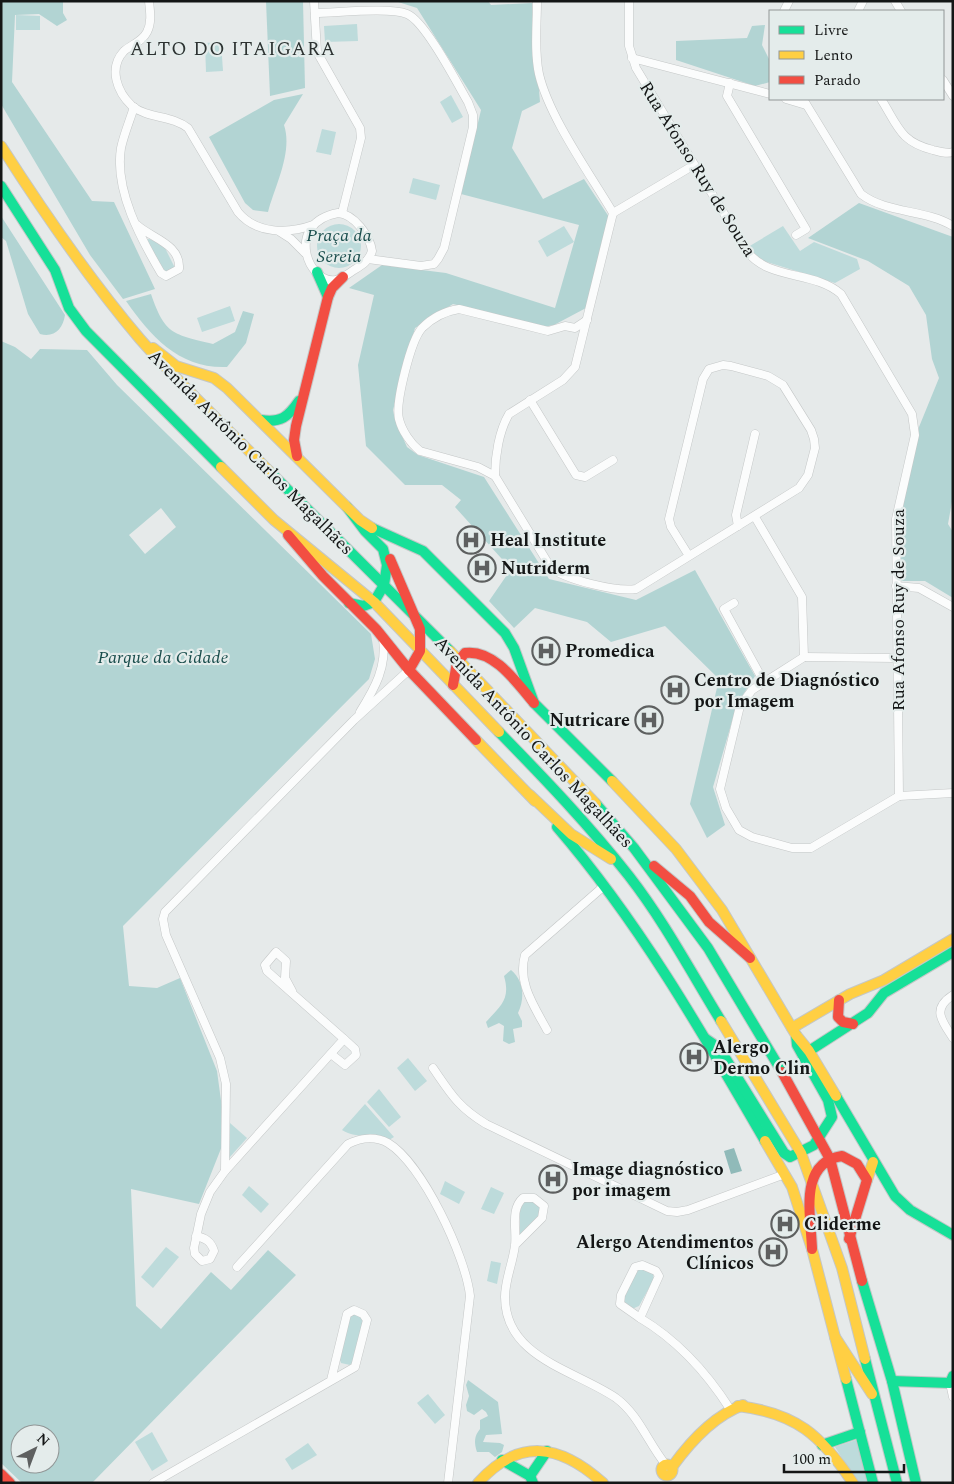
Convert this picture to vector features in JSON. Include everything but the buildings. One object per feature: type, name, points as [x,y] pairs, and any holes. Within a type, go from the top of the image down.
[{"type":"main road","name":"Avenida Antônio Carlos Magalhães","points":[[1,146],[75,258],[130,328],[163,365],[572,776],[634,848],[708,948],[820,1138],[830,1159],[849,1239],[892,1381],[916,1483]]},
{"type":"main road","points":[[1,178],[40,234],[55,270]]},
{"type":"main road","name":"Avenida Antônio Carlos Magalhães","points":[[1,186],[55,270],[69,308],[86,331],[274,520],[383,638],[408,670],[530,795],[591,866],[706,1039],[792,1187],[812,1249],[874,1483]]},
{"type":"main road","points":[[317,272],[328,297]]},
{"type":"main road","points":[[297,456],[295,434],[302,396],[328,297],[335,284],[342,278]]},
{"type":"main road","name":"Avenida Antônio Carlos Magalhães","points":[[130,328],[169,362],[183,370],[220,382],[369,527],[407,542],[423,551],[505,632],[513,644],[522,676],[534,703],[676,849],[722,910],[794,1032],[809,1051],[856,1133],[900,1202],[953,1235]]},
{"type":"main road","points":[[261,420],[278,422],[283,420],[292,412],[302,396]]},
{"type":"main road","points":[[347,507],[365,531],[383,549],[392,563],[412,614],[420,629],[420,651],[408,670]]},
{"type":"main road","name":"Avenida Antônio Carlos Magalhães","points":[[274,520],[374,602],[568,803],[630,877],[656,914],[801,1153],[842,1268],[897,1483]]},
{"type":"main road","points":[[349,603],[363,606],[374,602],[384,585],[387,565],[383,549]]},
{"type":"main road","points":[[453,685],[454,671],[458,660],[464,654],[473,651],[488,656],[534,703]]},
{"type":"main road","points":[[530,795],[571,834],[607,855],[630,877]]},
{"type":"main road","points":[[634,848],[690,896],[709,922],[750,958]]},
{"type":"main road","points":[[706,1039],[719,1048],[784,1153],[790,1157],[801,1153],[820,1138],[829,1123],[832,1109],[797,1045],[794,1032],[839,1000],[872,986],[953,939]]},
{"type":"main road","points":[[809,1051],[868,1014],[884,993],[953,952]]},
{"type":"main road","points":[[839,1000],[836,1010],[839,1020],[844,1024],[853,1024]]},
{"type":"main road","points":[[812,1249],[812,1180],[815,1170],[830,1159],[842,1156],[849,1158],[864,1172],[867,1180]]},
{"type":"main road","points":[[849,1239],[874,1162]]},
{"type":"main road","points":[[835,1337],[878,1403]]},
{"type":"main road","points":[[892,1381],[951,1380]]},
{"type":"main road","points":[[666,1470],[734,1407],[779,1414],[790,1418],[822,1445],[852,1483]]},
{"type":"main road","points":[[822,1445],[860,1432]]},
{"type":"main road","points":[[502,1460],[531,1480],[547,1450]]},
{"type":"main road","points":[[478,1483],[486,1471],[502,1460],[522,1451],[547,1450],[578,1461],[602,1483]]},
{"type":"main road","points":[[1,1474],[10,1483]]},
{"type":"street","points":[[149,1],[148,30],[141,40],[122,55],[115,72],[118,85],[134,107],[178,121],[188,128],[243,218],[255,225],[278,231],[291,239],[305,253],[317,272],[333,280],[342,278],[368,259],[372,247],[356,221],[342,213],[333,214],[313,225],[278,231]]},
{"type":"street","points":[[314,1],[317,52],[360,128],[361,138],[342,213]]},
{"type":"street","points":[[494,476],[495,460],[505,420],[514,410],[572,372],[613,213],[550,106],[543,87],[538,64],[536,1]]},
{"type":"street","name":"Rua Afonso Ruy de Souza","points":[[629,1],[629,46],[641,78],[751,258],[767,267],[826,284],[841,294],[912,414],[915,435],[896,519],[896,658],[899,796]]},
{"type":"street","points":[[315,13],[398,12],[412,16],[424,29],[468,102],[473,114],[473,127],[452,216],[444,248],[438,259],[434,264],[421,266],[368,259]]},
{"type":"street","points":[[632,58],[769,92]]},
{"type":"street","points":[[944,82],[953,96]]},
{"type":"street","points":[[730,83],[728,96],[806,229],[796,235]]},
{"type":"street","points":[[882,100],[902,133],[913,145],[945,153],[953,152]]},
{"type":"street","points":[[804,102],[861,194],[877,204],[941,219],[953,219]]},
{"type":"street","points":[[134,107],[121,147],[120,159],[128,208],[142,239],[163,276],[168,276],[179,269],[179,263],[166,242],[150,236],[137,225]]},
{"type":"street","points":[[613,213],[694,165]]},
{"type":"street","points":[[941,219],[953,226]]},
{"type":"street","points":[[305,253],[305,237],[313,225]]},
{"type":"street","points":[[582,337],[574,328],[565,326],[548,331],[460,310],[445,313],[428,323],[417,335],[399,399],[398,414],[402,426],[420,451],[478,467],[494,476],[547,563],[557,572],[618,590],[636,589],[755,517],[804,483],[813,456],[814,439],[789,393],[776,380],[768,376],[731,366],[714,366],[709,369],[703,378],[670,512],[671,527],[688,556]]},
{"type":"street","points":[[574,328],[586,320]]},
{"type":"street","points":[[530,400],[576,475],[585,477],[613,460]]},
{"type":"street","points":[[738,526],[736,515],[755,434]]},
{"type":"street","points":[[478,467],[495,460]]},
{"type":"street","points":[[755,517],[802,597],[804,657]]},
{"type":"street","points":[[896,586],[919,588],[953,606]]},
{"type":"street","points":[[734,604],[724,609],[764,682]]},
{"type":"street","points":[[354,720],[370,696],[382,670],[384,659],[383,638]]},
{"type":"street","points":[[896,658],[804,657],[752,690],[740,706],[721,780],[722,799],[739,830],[752,837],[792,848],[811,848],[899,796],[953,793]]},
{"type":"street","points":[[225,1171],[226,1084],[223,1067],[166,935],[163,919],[165,912],[354,720],[408,670]]},
{"type":"street","points":[[547,1030],[526,987],[523,964],[526,955],[604,886]]},
{"type":"street","points":[[292,992],[285,978],[286,961],[276,952],[266,962],[265,968],[357,1052],[345,1065],[331,1054]]},
{"type":"street","points":[[953,995],[943,1001],[940,1008],[942,1021],[953,1038]]},
{"type":"street","points":[[196,1236],[204,1203],[225,1171],[344,1039]]},
{"type":"street","points":[[433,1068],[456,1103],[466,1112],[486,1124],[667,1211],[678,1212],[688,1210],[785,1174]]},
{"type":"street","points":[[237,1268],[348,1144],[366,1138],[376,1139],[387,1143],[397,1150],[426,1187],[440,1212],[465,1266],[468,1281],[470,1296],[448,1483]]},
{"type":"street","points":[[515,1245],[542,1218],[544,1206],[534,1198],[523,1198],[518,1206],[514,1225],[515,1245],[506,1280],[505,1296],[509,1324],[516,1336],[542,1358],[617,1399],[640,1425],[666,1470]]},
{"type":"street","points":[[640,1318],[659,1276],[656,1271],[642,1265],[635,1267],[620,1295],[620,1304],[640,1318],[673,1340],[734,1407]]},
{"type":"street","points":[[153,1483],[331,1380],[357,1363],[367,1320],[363,1314],[354,1310],[347,1314],[331,1380]]},
{"type":"street","points":[[951,1380],[953,1397]]},
{"type":"green space","points":[[1,1],[63,1],[63,13],[67,20],[57,26],[39,14],[15,15],[12,82],[92,201],[114,202],[155,289],[123,299],[90,255],[1,104]]},
{"type":"green space","points":[[266,1],[303,1],[305,88],[270,96]]},
{"type":"green space","points":[[395,1],[488,1],[491,5],[532,3],[540,102],[522,111],[512,148],[543,199],[584,179],[609,217],[586,308],[554,325],[543,327],[453,304],[415,328],[393,410],[395,420],[407,447],[418,455],[484,477],[549,579],[636,600],[695,570],[755,676],[737,704],[713,787],[725,825],[707,838],[690,804],[719,679],[665,626],[611,642],[587,622],[535,608],[514,628],[489,601],[511,569],[455,507],[461,500],[442,485],[405,485],[366,446],[358,365],[374,295],[349,288],[382,265],[446,273],[555,308],[579,225],[461,194],[481,110],[417,8]]},
{"type":"green space","points":[[16,15],[40,16],[40,30],[16,30]]},
{"type":"green space","points":[[357,24],[358,41],[325,42],[324,26]]},
{"type":"green space","points":[[765,25],[762,45],[769,59],[769,82],[755,86],[676,60],[676,41],[747,38],[752,26]]},
{"type":"green space","points":[[221,42],[223,71],[206,72],[205,43]]},
{"type":"green space","points":[[303,94],[284,125],[286,135],[285,158],[268,212],[253,210],[245,203],[209,137],[274,100]]},
{"type":"green space","points":[[451,95],[463,117],[452,123],[440,102]]},
{"type":"green space","points":[[322,129],[336,132],[331,155],[316,152]]},
{"type":"green space","points":[[413,178],[440,185],[436,200],[409,193]]},
{"type":"green space","points":[[859,203],[953,237],[953,496],[948,524],[953,532],[953,598],[925,581],[899,581],[901,512],[919,427],[939,378],[932,359],[926,315],[909,286],[868,261],[808,238]]},
{"type":"green space","points":[[1,216],[65,315],[60,328],[50,335],[40,334],[28,314],[6,241],[1,237]]},
{"type":"green space","name":"Praça da Sereia","points":[[343,224],[355,230],[360,237],[360,255],[355,262],[348,267],[335,268],[327,265],[320,258],[317,242],[320,234],[327,227]]},
{"type":"green space","points":[[564,226],[574,242],[547,257],[538,241]]},
{"type":"green space","points":[[783,226],[800,251],[814,242],[857,259],[860,269],[835,283],[760,260],[748,247]]},
{"type":"green space","points":[[149,239],[163,244],[175,268],[164,272],[146,240]]},
{"type":"green space","points":[[151,294],[161,318],[172,331],[188,338],[213,344],[235,332],[243,311],[254,314],[246,343],[227,367],[195,363],[181,356],[168,348],[146,327],[126,301]]},
{"type":"green space","points":[[230,306],[235,321],[202,332],[197,318]]},
{"type":"green space","name":"Parque da Cidade","points":[[1,341],[15,347],[31,359],[40,349],[87,350],[117,385],[371,634],[375,659],[369,679],[123,926],[129,986],[157,988],[180,978],[217,1071],[222,1108],[222,1146],[199,1204],[131,1189],[136,1306],[161,1329],[211,1272],[231,1290],[268,1250],[296,1275],[92,1483],[22,1483],[13,1474],[60,1474],[60,1424],[10,1424],[10,1472],[1,1463]],"holes":[[[161,508],[176,527],[145,554],[129,535]]]},
{"type":"green space","points":[[511,970],[521,984],[522,1002],[518,1013],[522,1021],[522,1027],[513,1029],[515,1042],[509,1044],[503,1041],[504,1026],[499,1023],[488,1028],[486,1022],[503,1002],[506,991],[504,976]]},
{"type":"green space","points":[[408,1058],[427,1081],[415,1091],[397,1068]]},
{"type":"green space","points":[[379,1089],[401,1117],[389,1127],[367,1102]]},
{"type":"green space","points":[[365,1104],[394,1137],[389,1140],[359,1136],[342,1130]]},
{"type":"green space","points":[[230,1123],[247,1138],[229,1158]]},
{"type":"green space","points":[[445,1181],[465,1192],[459,1204],[440,1194]]},
{"type":"green space","points":[[249,1186],[269,1204],[261,1213],[242,1195]]},
{"type":"green space","points":[[491,1187],[504,1193],[494,1214],[481,1209]]},
{"type":"green space","points":[[532,1201],[540,1207],[541,1217],[520,1235],[520,1207],[523,1202]]},
{"type":"green space","points":[[166,1247],[179,1257],[153,1288],[141,1277]]},
{"type":"green space","points":[[491,1261],[501,1263],[497,1284],[487,1281]]},
{"type":"green space","points":[[638,1267],[653,1274],[654,1279],[639,1306],[632,1309],[623,1303],[623,1294]]},
{"type":"green space","points":[[352,1313],[361,1316],[363,1327],[359,1349],[350,1365],[341,1363],[338,1354],[347,1317]]},
{"type":"green space","points":[[468,1380],[498,1402],[502,1434],[486,1435],[483,1442],[504,1445],[502,1452],[495,1457],[489,1452],[477,1452],[475,1440],[480,1429],[480,1420],[488,1416],[482,1409],[474,1415],[467,1411],[466,1405],[469,1396],[466,1385]]},
{"type":"green space","points":[[428,1394],[445,1415],[435,1424],[417,1403]]},
{"type":"green space","points":[[152,1432],[168,1461],[152,1471],[135,1442]]},
{"type":"green space","points":[[856,1440],[868,1483],[858,1483],[835,1447]]},
{"type":"green space","points":[[308,1443],[317,1455],[292,1470],[285,1459]]},
{"type":"shaded area","points":[[734,1148],[742,1171],[731,1174],[724,1151]]},
{"type":"traffic: fast","points":[[1,186],[55,270],[69,308],[86,331],[221,467]]},
{"type":"traffic: fast","points":[[317,272],[328,297]]},
{"type":"traffic: fast","points":[[261,420],[279,420],[287,415],[299,401]]},
{"type":"traffic: fast","points":[[270,472],[450,651]]},
{"type":"traffic: fast","points":[[347,507],[365,531],[383,549],[387,565],[384,585],[374,602],[363,606],[349,603]]},
{"type":"traffic: fast","points":[[372,528],[423,551],[505,633],[514,648],[534,703],[612,781]]},
{"type":"traffic: fast","points":[[499,732],[582,820],[629,876],[666,929],[721,1021]]},
{"type":"traffic: fast","points":[[596,804],[634,848],[708,948],[782,1072]]},
{"type":"traffic: fast","points":[[557,827],[587,863],[642,939],[693,1019],[765,1141]]},
{"type":"traffic: fast","points":[[809,1051],[868,1013],[884,993],[953,952]]},
{"type":"traffic: fast","points":[[706,1039],[719,1048],[784,1153],[790,1157],[814,1145],[832,1117],[828,1100],[797,1045],[796,1035]]},
{"type":"traffic: fast","points":[[836,1096],[895,1196],[910,1210],[953,1235]]},
{"type":"traffic: fast","points":[[862,1281],[892,1381],[916,1483]]},
{"type":"traffic: fast","points":[[865,1359],[897,1483]]},
{"type":"traffic: fast","points":[[892,1381],[950,1383],[953,1376]]},
{"type":"traffic: fast","points":[[846,1379],[873,1483]]},
{"type":"traffic: fast","points":[[822,1445],[860,1432]]},
{"type":"traffic: fast","points":[[530,1476],[547,1451]]},
{"type":"traffic: fast","points":[[502,1460],[530,1476],[533,1483]]},
{"type":"traffic: slow","points":[[1,146],[68,245],[121,316],[172,373],[270,472]]},
{"type":"traffic: slow","points":[[153,348],[176,366],[214,378],[227,388],[360,520],[372,528]]},
{"type":"traffic: slow","points":[[221,467],[274,520],[374,602],[499,732]]},
{"type":"traffic: slow","points":[[450,651],[596,804]]},
{"type":"traffic: slow","points":[[476,740],[535,801]]},
{"type":"traffic: slow","points":[[612,781],[676,849],[722,910],[796,1035],[809,1051],[836,1096]]},
{"type":"traffic: slow","points":[[530,795],[571,834],[611,859]]},
{"type":"traffic: slow","points":[[792,1028],[850,994],[884,980],[953,939]]},
{"type":"traffic: slow","points":[[721,1021],[801,1153],[842,1268],[865,1359]]},
{"type":"traffic: slow","points":[[765,1141],[792,1187],[812,1249],[846,1379]]},
{"type":"traffic: slow","points":[[867,1180],[873,1162]]},
{"type":"traffic: slow","points":[[835,1337],[872,1394]]},
{"type":"traffic: slow","points":[[672,1467],[686,1448],[712,1423],[743,1405]]},
{"type":"traffic: slow","points":[[738,1406],[776,1414],[805,1429],[830,1452],[853,1483]]},
{"type":"traffic: slow","points":[[478,1483],[493,1468],[509,1458],[524,1453],[540,1451],[571,1460],[603,1483]]},
{"type":"traffic: slow","points":[[667,1464],[673,1470],[667,1476],[661,1470],[667,1464]]},
{"type":"traffic: jam","points":[[297,456],[294,440],[296,426],[328,297],[332,288],[343,277]]},
{"type":"traffic: jam","points":[[288,535],[323,576],[376,629],[409,670],[476,740]]},
{"type":"traffic: jam","points":[[390,559],[420,629],[420,651],[409,670]]},
{"type":"traffic: jam","points":[[453,685],[457,663],[465,653],[476,653],[486,656],[504,669],[534,703]]},
{"type":"traffic: jam","points":[[654,866],[690,896],[709,922],[750,958]]},
{"type":"traffic: jam","points":[[839,1000],[838,1017],[843,1022],[853,1024]]},
{"type":"traffic: jam","points":[[782,1072],[830,1159],[862,1281]]},
{"type":"traffic: jam","points":[[812,1249],[809,1207],[813,1180],[819,1169],[828,1161],[842,1156],[857,1164],[867,1180],[849,1239]]},
{"type":"traffic: jam","points":[[1,1474],[10,1483]]},
{"type":"place","name":"Heal Institute","points":[[471,540]]},
{"type":"place","name":"Nutriderm","points":[[482,568]]},
{"type":"place","name":"Promedica","points":[[546,651]]},
{"type":"place","name":"Centro de Diagnóstico por Imagem","points":[[675,690]]},
{"type":"place","name":"Nutricare","points":[[649,720]]},
{"type":"place","name":"Alergo Dermo Clin","points":[[694,1057]]},
{"type":"place","name":"Image diagnóstico por imagem","points":[[553,1179]]},
{"type":"place","name":"Cliderme","points":[[785,1224]]},
{"type":"place","name":"Alergo Atendimentos Clínicos","points":[[773,1252]]},
{"type":"district","name":"ALTO DO ITAIGARA","points":[[233,48]]}]
